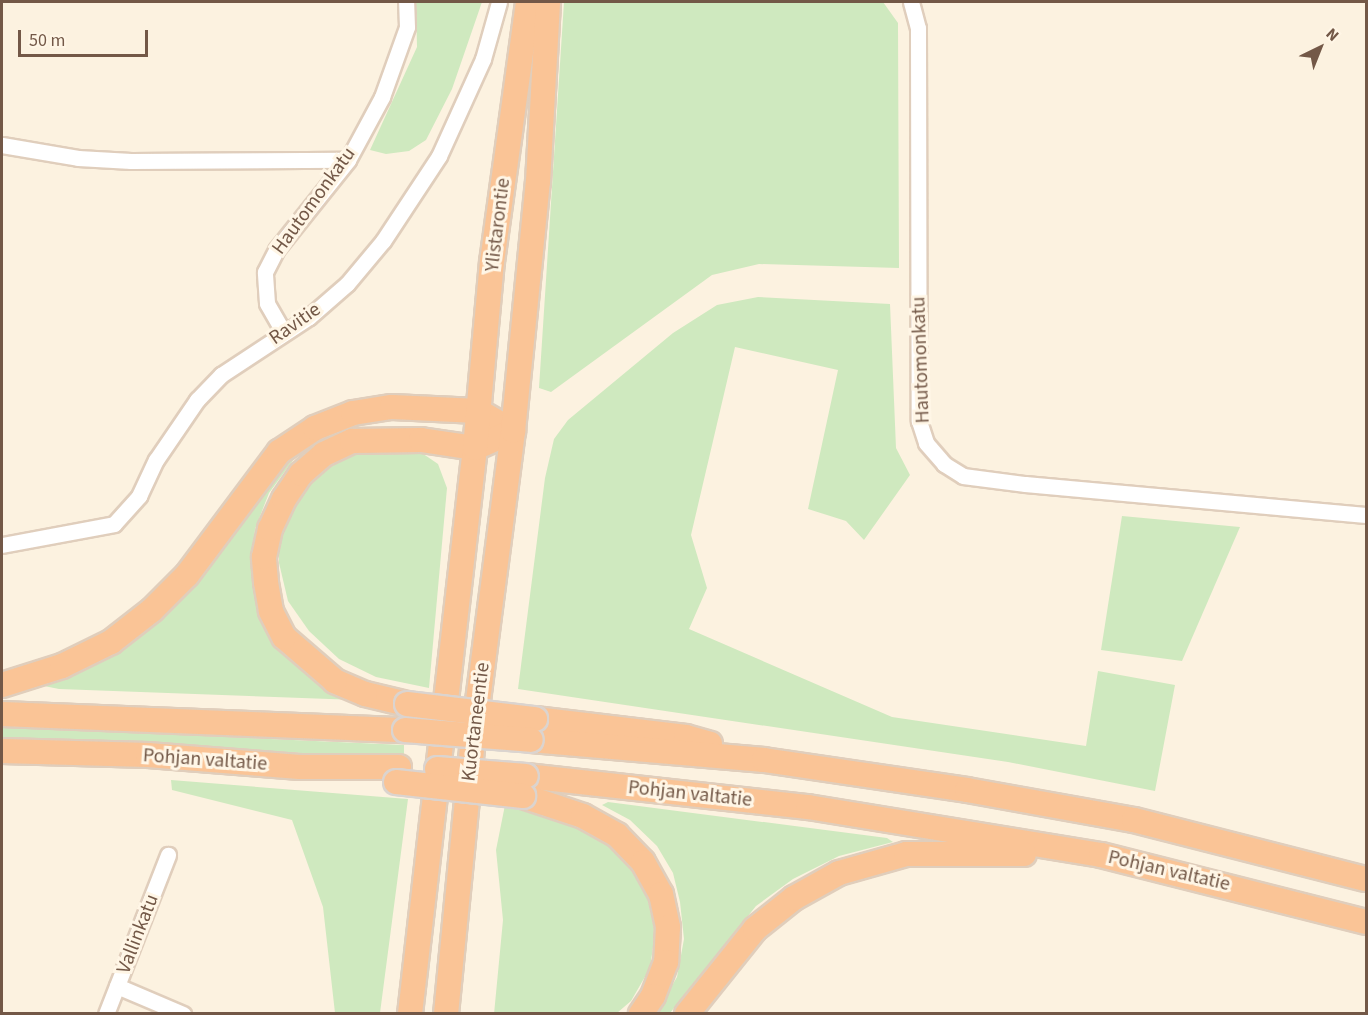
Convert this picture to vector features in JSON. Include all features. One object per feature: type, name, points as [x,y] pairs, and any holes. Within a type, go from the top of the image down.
[{"type":"highway","name":"Ylistarontie","points":[[475,448],[492,262],[528,2]]},
{"type":"highway","name":"Ylistarontie","points":[[513,431],[538,182],[548,2]]},
{"type":"highway","points":[[2,685],[62,666],[111,642],[152,610],[187,575],[279,452],[315,428],[353,413],[392,407],[478,411],[513,431]]},
{"type":"highway","points":[[513,431],[475,448],[421,440],[352,441],[324,454],[301,474],[284,499],[270,529],[264,557],[271,610],[284,637],[335,681],[365,694],[533,729]]},
{"type":"highway","name":"Kuortaneentie","points":[[446,1014],[472,747],[513,431]]},
{"type":"highway","name":"Kuortaneentie","points":[[410,1014],[475,448]]},
{"type":"highway","name":"Pohjan valtatie","points":[[2,714],[405,730],[533,729],[764,760],[1134,820],[1366,879]]},
{"type":"highway","name":"Pohjan valtatie","points":[[2,751],[148,755],[808,807],[1101,855],[1366,922]]},
{"type":"highway","points":[[525,786],[617,835],[644,862],[661,894],[668,927],[666,962],[641,1014]]},
{"type":"highway","points":[[687,1014],[755,929],[794,898],[839,873],[906,854],[1101,855]]},
{"type":"street","name":"Hautomonkatu","points":[[284,333],[267,303],[265,272],[276,250],[348,159],[399,60],[407,27],[406,2]]},
{"type":"street","name":"Ravitie","points":[[2,545],[114,524],[139,496],[156,460],[196,400],[221,375],[284,333],[347,284],[412,200],[466,102],[499,2]]},
{"type":"street","name":"Hautomonkatu","points":[[911,2],[918,28],[919,422],[926,443],[944,464],[963,476],[1025,484],[1366,515]]},
{"type":"street","points":[[2,145],[78,158],[131,161],[348,159]]},
{"type":"street","name":"Vallinkatu","points":[[106,1014],[168,855]]},
{"type":"street","points":[[117,986],[183,1014]]},
{"type":"green space","points":[[416,2],[482,2],[452,89],[426,140],[409,151],[386,154],[370,150],[417,47]]},
{"type":"green space","points":[[564,2],[883,2],[898,23],[899,268],[759,264],[712,275],[551,392],[539,388]]},
{"type":"green space","points":[[758,297],[890,304],[896,448],[910,475],[864,540],[846,521],[808,509],[838,370],[735,347],[691,535],[707,588],[689,629],[892,717],[1086,746],[1098,671],[1175,685],[1155,791],[1008,762],[518,689],[545,478],[554,439],[568,420],[673,333],[717,305]]},
{"type":"green space","points":[[416,449],[438,464],[447,488],[429,688],[376,677],[339,659],[309,631],[288,601],[279,563],[279,528],[297,492],[323,467],[351,451]]},
{"type":"green space","points":[[289,456],[294,459],[269,493],[255,529],[252,568],[258,604],[270,630],[357,700],[59,689],[39,685],[98,662],[144,632],[210,566],[236,523]]},
{"type":"green space","points":[[1122,516],[1240,527],[1182,661],[1101,650]]},
{"type":"green space","points":[[2,727],[404,745],[404,759],[180,746],[2,743]]},
{"type":"green space","points":[[171,780],[408,799],[380,1013],[335,1013],[323,907],[292,820],[172,790]]},
{"type":"green space","points":[[608,802],[887,838],[893,842],[839,856],[793,879],[756,906],[670,1013],[656,1013],[677,977],[684,939],[680,902],[673,873],[657,846],[630,820],[602,805]]},
{"type":"green space","points":[[505,805],[566,821],[598,836],[627,864],[647,895],[655,933],[650,968],[631,1001],[617,1013],[494,1014],[503,920],[496,850]]}]
